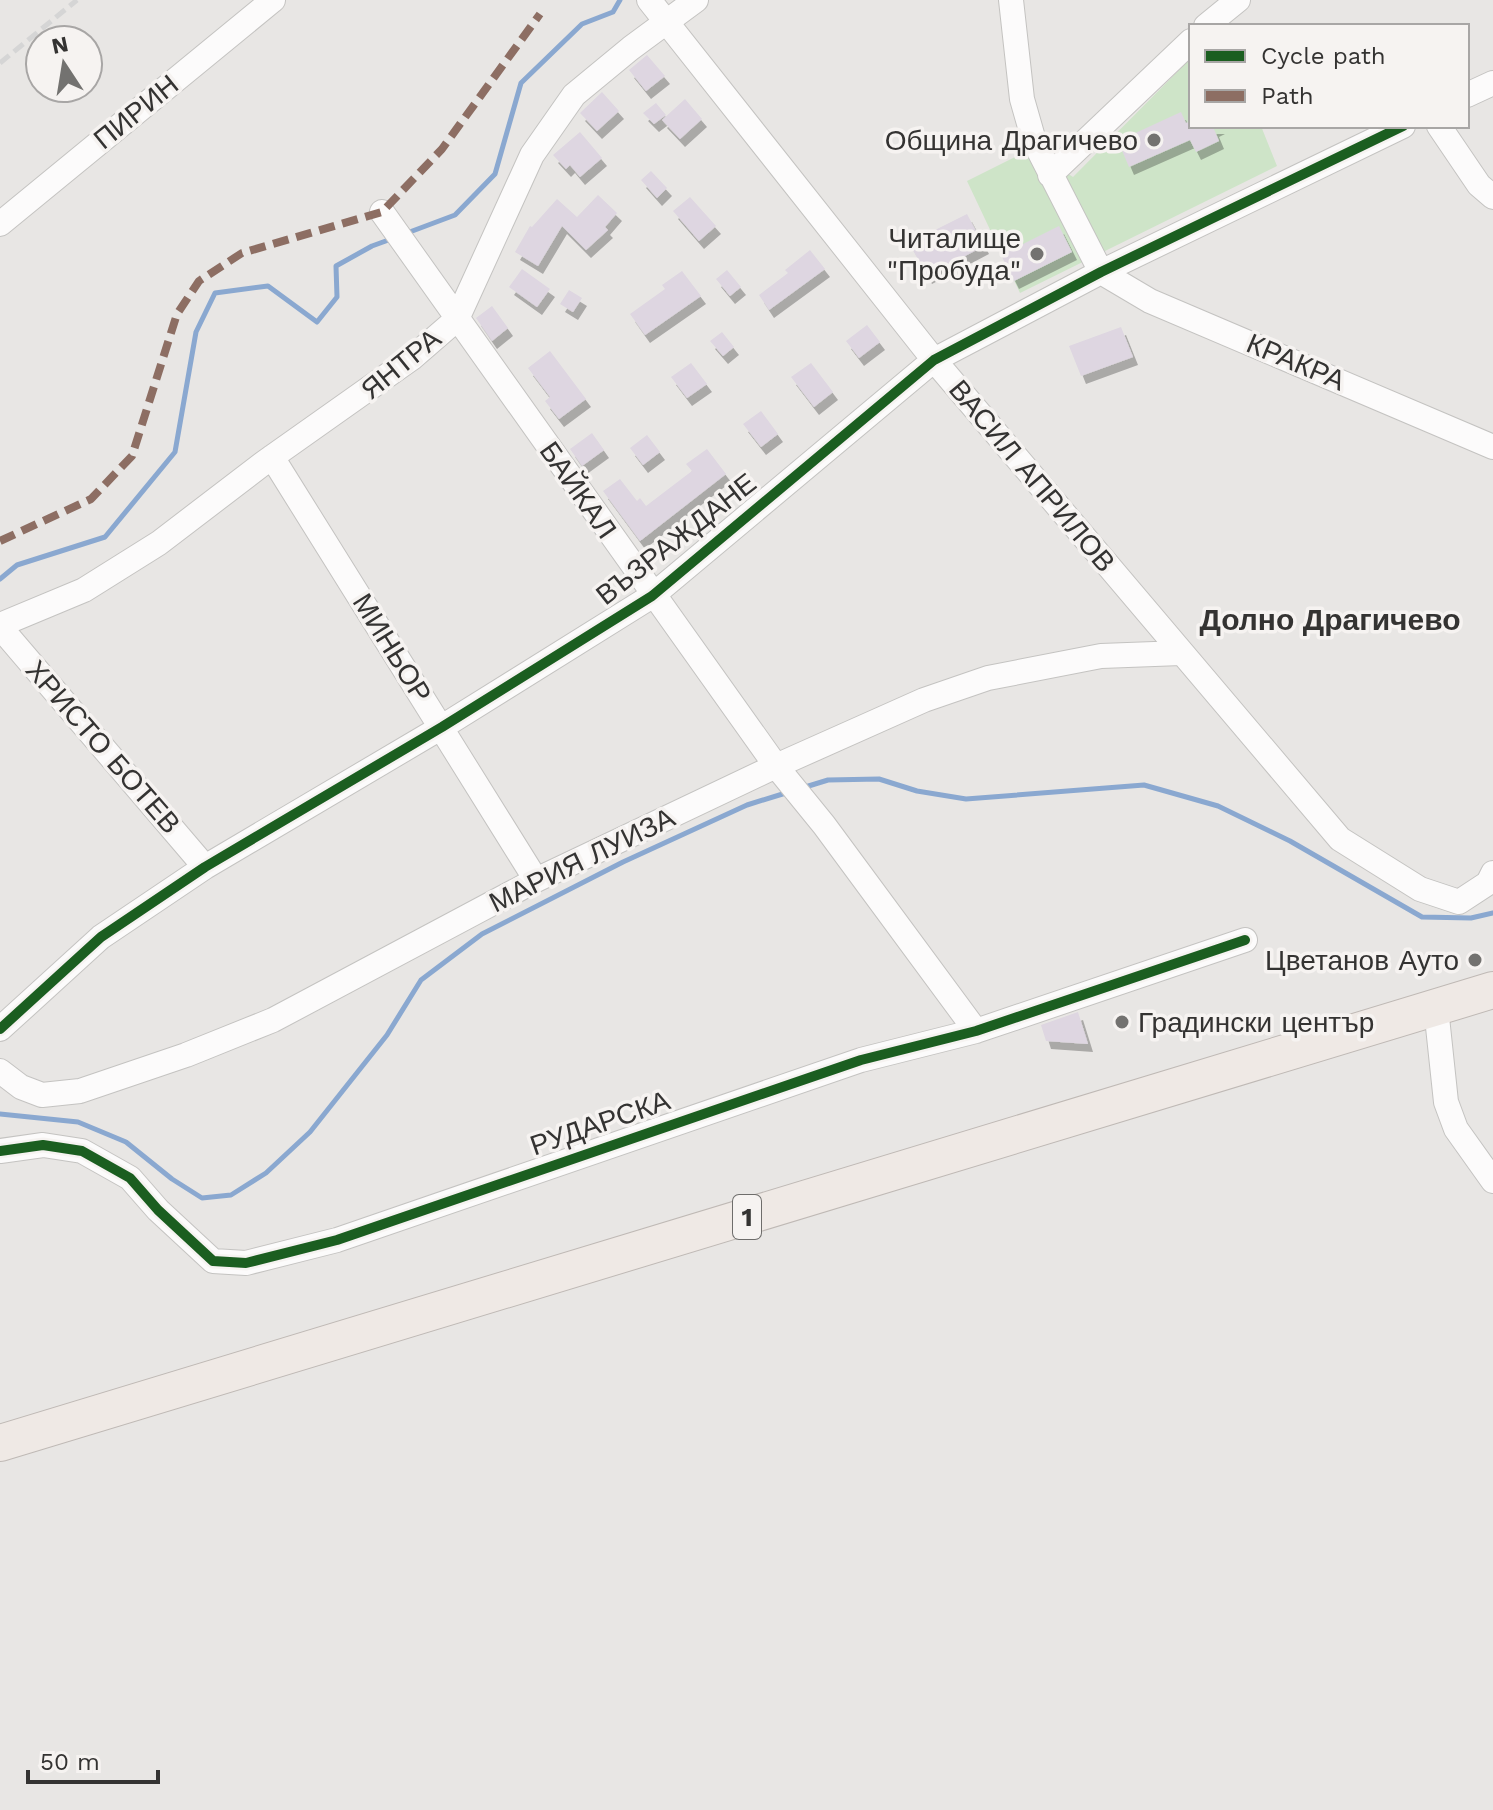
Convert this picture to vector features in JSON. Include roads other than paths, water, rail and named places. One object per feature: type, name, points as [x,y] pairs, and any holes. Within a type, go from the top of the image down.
[{"type":"highway","name":"1","points":[[0,1443],[1493,990]]},
{"type":"street","name":"ПИРИН","points":[[0,224],[273,0]]},
{"type":"street","name":"ВАСИЛ АПРИЛОВ","points":[[649,0],[934,360],[1340,839],[1420,889],[1459,902],[1488,883],[1493,873]]},
{"type":"street","name":"ЯНТРА","points":[[0,626],[84,590],[159,543],[272,457],[412,358],[457,319],[532,155],[574,95],[696,0]]},
{"type":"street","points":[[1011,0],[1022,99],[1034,141],[1101,272]]},
{"type":"street","points":[[1208,24],[1238,0]]},
{"type":"street","points":[[1050,175],[1189,43]]},
{"type":"street","points":[[1469,94],[1493,83]]},
{"type":"street","name":"ВЪЗРАЖДАНЕ","points":[[0,1029],[101,937],[205,867],[442,727],[652,596],[934,360],[1101,272],[1399,128]]},
{"type":"street","points":[[1440,128],[1479,185],[1493,197]]},
{"type":"street","name":"БАЙКАЛ","points":[[382,212],[652,596],[976,1031]]},
{"type":"street","name":"КРАКРА","points":[[1101,272],[1150,301],[1493,447]]},
{"type":"street","name":"МИНЬОР","points":[[272,457],[536,880]]},
{"type":"street","name":"ХРИСТО БОТЕВ","points":[[0,626],[205,867]]},
{"type":"street","name":"МАРИЯ ЛУИЗА","points":[[0,1071],[21,1087],[42,1095],[80,1091],[186,1055],[273,1020],[536,880],[789,782],[924,700],[988,678],[1101,656],[1181,653]]},
{"type":"street","name":"РУДАРСКА","points":[[0,1151],[43,1145],[82,1151],[130,1178],[158,1210],[213,1261],[246,1263],[337,1240],[861,1060],[976,1031],[1245,940]]},
{"type":"street","points":[[1436,1008],[1446,1102],[1456,1129],[1493,1181]]},
{"type":"waterway","points":[[407,233],[455,215],[495,174],[521,83],[582,24],[613,12],[620,0]]},
{"type":"waterway","points":[[0,579],[17,565],[105,537],[175,452],[196,332],[215,293],[268,286],[317,322],[337,297],[336,266],[394,238]]},
{"type":"waterway","points":[[802,788],[828,780],[879,779],[917,791],[966,799],[1144,785],[1218,806],[1290,841],[1422,917],[1471,918],[1493,913]]},
{"type":"waterway","points":[[0,1114],[78,1122],[126,1142],[172,1179],[202,1198],[231,1195],[266,1173],[310,1132],[387,1035],[421,980],[482,934],[623,862],[747,805],[789,792]]},
{"type":"railway","points":[[0,63],[77,0]]},
{"type":"place","name":"Община Драгичево","points":[[1154,140]]},
{"type":"place","name":"Читалище \"Пробуда\"","points":[[1037,254]]},
{"type":"place","name":"Цветанов Ауто","points":[[1475,960]]},
{"type":"place","name":"Градински център","points":[[1122,1022]]},
{"type":"district","name":"Долно Драгичево","points":[[1330,619]]}]
